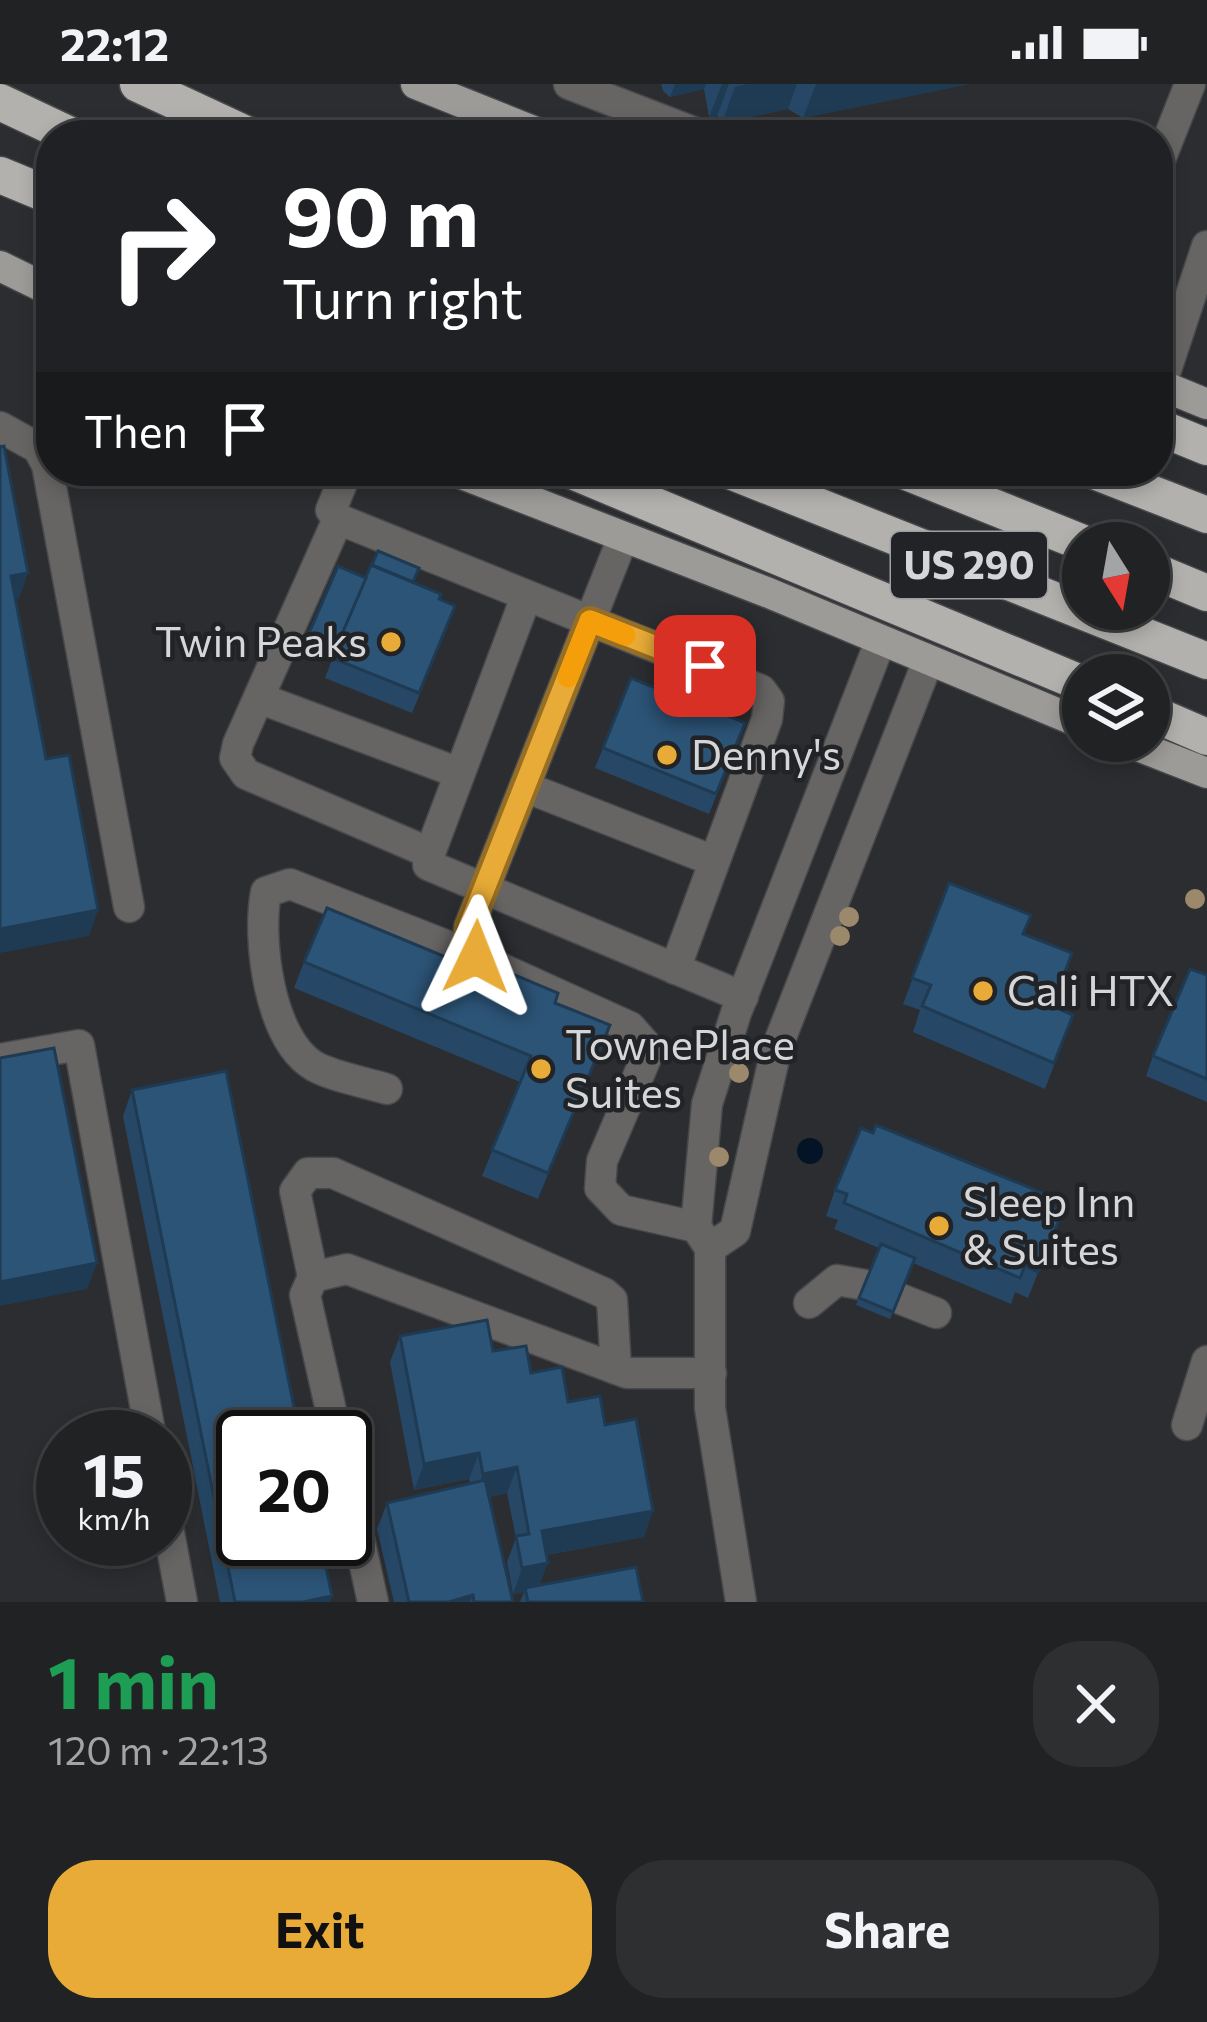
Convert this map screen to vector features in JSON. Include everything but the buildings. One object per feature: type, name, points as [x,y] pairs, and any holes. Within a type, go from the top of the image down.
[{"type":"highway","points":[[138,84],[216,120]]},
{"type":"highway","points":[[0,102],[38,120]]},
{"type":"highway","points":[[0,175],[36,190]]},
{"type":"highway","points":[[1173,433],[1207,447]]},
{"type":"highway","points":[[608,486],[1062,675]]},
{"type":"highway","name":"US 290","points":[[768,486],[1207,661]]},
{"type":"highway","points":[[941,486],[1062,535]]},
{"type":"highway","points":[[1133,486],[1207,515]]},
{"type":"highway","points":[[1170,578],[1207,593]]},
{"type":"highway","points":[[1170,721],[1207,737]]},
{"type":"main road","points":[[416,84],[506,120]]},
{"type":"main road","points":[[473,84],[518,120]]},
{"type":"main road","points":[[0,266],[36,284]]},
{"type":"main road","points":[[1173,390],[1207,404]]},
{"type":"main road","points":[[491,486],[769,593],[1062,715]]},
{"type":"main road","points":[[1170,759],[1207,773]]},
{"type":"street","points":[[569,84],[662,120]]},
{"type":"street","points":[[1173,127],[1190,84]]},
{"type":"street","points":[[1173,359],[1196,312],[1207,246]]},
{"type":"street","points":[[0,427],[36,447]]},
{"type":"street","points":[[51,486],[129,907]]},
{"type":"street","points":[[341,486],[332,510],[338,519],[743,681],[769,701],[675,969]]},
{"type":"street","points":[[338,519],[235,758],[246,774],[430,853]]},
{"type":"street","points":[[476,957],[468,943],[469,927],[622,540]]},
{"type":"street","points":[[526,597],[428,865],[743,997]]},
{"type":"street","points":[[741,1602],[710,1408],[703,1238],[707,1104],[743,997],[880,642]]},
{"type":"street","points":[[386,1089],[315,1066],[286,1041],[260,920],[266,892],[290,884],[476,957],[630,1027],[645,1045],[646,1058],[602,1161],[600,1188],[622,1210],[703,1238],[735,1231],[776,1051],[928,661]]},
{"type":"street","points":[[259,698],[460,773]]},
{"type":"street","points":[[524,787],[714,861]]},
{"type":"street","points":[[756,964],[800,985]]},
{"type":"street","points":[[0,1059],[79,1045],[146,1410]]},
{"type":"street","points":[[331,1410],[305,1295],[313,1277],[295,1191],[308,1172],[333,1173],[604,1293],[612,1300],[616,1369]]},
{"type":"street","points":[[313,1277],[347,1269],[616,1369],[711,1373]]},
{"type":"street","points":[[809,1303],[837,1280],[865,1285]]},
{"type":"street","points":[[898,1298],[936,1312]]},
{"type":"street","points":[[1187,1425],[1207,1361]]},
{"type":"street","points":[[175,1566],[182,1602]]},
{"type":"street","points":[[365,1566],[373,1602]]},
{"type":"water","points":[[810,1138],[823,1151],[810,1164],[797,1151]]},
{"type":"slow traffic","points":[[568,677],[590,621],[625,635]]},
{"type":"place","name":"Twin Peaks","points":[[391,642]]},
{"type":"place","name":"Denny's","points":[[667,755]]},
{"type":"place","name":"Cali HTX","points":[[983,991]]},
{"type":"place","name":"TownePlace Suites","points":[[541,1069]]},
{"type":"place","name":"Sleep Inn & Suites","points":[[939,1226]]},
{"type":"route","points":[[476,957],[468,943],[469,927],[590,621],[705,666]]}]
